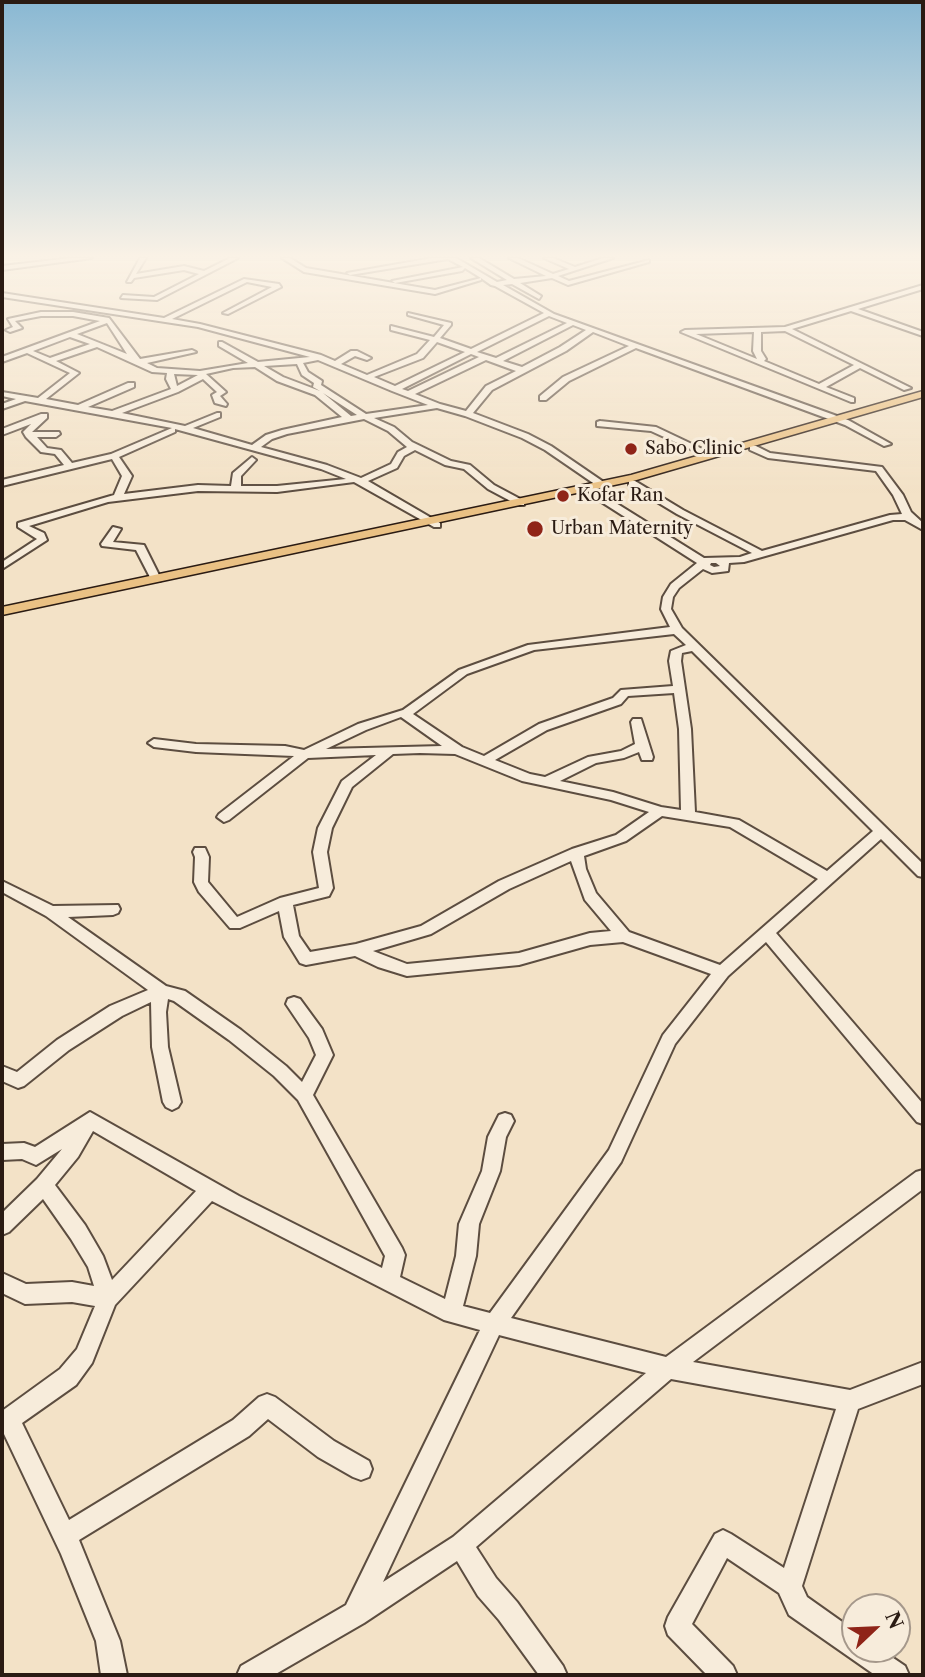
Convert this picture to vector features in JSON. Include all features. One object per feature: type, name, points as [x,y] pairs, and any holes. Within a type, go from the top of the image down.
[{"type":"main road","points":[[2,613],[429,521],[632,483],[923,397]]},
{"type":"main road","points":[[812,412],[841,421]]},
{"type":"main road","points":[[812,412],[817,419],[815,426]]},
{"type":"main road","points":[[2,613],[429,521],[598,489],[711,455],[841,421]]},
{"type":"street","points":[[2,360],[65,336]]},
{"type":"street","points":[[76,336],[155,370],[202,374],[257,364],[299,362],[318,357]]},
{"type":"street","points":[[121,336],[136,360]]},
{"type":"street","points":[[241,336],[318,357],[437,406],[468,414],[548,447],[598,489],[713,564]]},
{"type":"street","points":[[424,336],[522,370]]},
{"type":"street","points":[[368,377],[420,356],[441,336]]},
{"type":"street","points":[[395,389],[502,336]]},
{"type":"street","points":[[517,336],[559,351]]},
{"type":"street","points":[[496,360],[543,336]]},
{"type":"street","points":[[468,414],[489,388],[582,336]]},
{"type":"street","points":[[604,336],[841,421],[887,444]]},
{"type":"street","points":[[609,336],[812,412]]},
{"type":"street","points":[[695,336],[851,400]]},
{"type":"street","points":[[758,336],[757,351],[762,359],[758,362]]},
{"type":"street","points":[[799,336],[907,388]]},
{"type":"street","points":[[32,340],[46,344]]},
{"type":"street","points":[[222,344],[280,379],[318,393],[349,419]]},
{"type":"street","points":[[50,361],[95,345]]},
{"type":"street","points":[[543,398],[566,379],[633,347]]},
{"type":"street","points":[[28,351],[75,374],[40,400]]},
{"type":"street","points":[[136,360],[192,352]]},
{"type":"street","points":[[336,364],[355,353],[367,358]]},
{"type":"street","points":[[408,394],[486,357]]},
{"type":"street","points":[[299,362],[305,373],[319,383],[316,385],[365,417],[379,421],[409,444],[448,463],[467,467],[491,487],[521,503]]},
{"type":"street","points":[[820,387],[839,374],[859,366]]},
{"type":"street","points":[[171,370],[170,379],[175,390]]},
{"type":"street","points":[[114,413],[175,390],[202,374]]},
{"type":"street","points":[[202,374],[222,391],[216,395],[223,404]]},
{"type":"street","points":[[108,383],[121,388]]},
{"type":"street","points":[[81,407],[131,385]]},
{"type":"street","points":[[2,396],[81,407],[222,435],[253,448],[324,467],[356,481],[429,521]]},
{"type":"street","points":[[2,396],[172,430],[356,481]]},
{"type":"street","points":[[2,407],[21,400]]},
{"type":"street","points":[[253,448],[274,435],[349,419],[437,406]]},
{"type":"street","points":[[2,432],[62,408]]},
{"type":"street","points":[[186,429],[218,415]]},
{"type":"street","points":[[28,433],[44,416]]},
{"type":"street","points":[[600,424],[653,429],[711,455]]},
{"type":"street","points":[[13,428],[28,433],[56,434]]},
{"type":"street","points":[[2,483],[114,456],[172,430]]},
{"type":"street","points":[[28,433],[44,450],[58,452],[70,467]]},
{"type":"street","points":[[121,439],[133,448]]},
{"type":"street","points":[[2,566],[42,540],[40,535],[21,525],[118,497],[198,488],[277,489],[356,481],[394,466],[401,454],[412,448],[409,444]]},
{"type":"street","points":[[753,448],[768,455],[879,470],[898,495],[907,514],[922,526]]},
{"type":"street","points":[[114,456],[127,476],[118,497]]},
{"type":"street","points":[[236,488],[236,475],[252,460]]},
{"type":"street","points":[[632,483],[680,512],[761,554]]},
{"type":"street","points":[[922,526],[908,517],[893,517],[740,560],[713,564],[675,586],[668,597],[666,609],[677,630],[923,873]]},
{"type":"street","points":[[116,529],[106,544],[140,547],[156,579]]},
{"type":"street","points":[[405,714],[463,672],[532,647],[677,630]]},
{"type":"street","points":[[688,814],[685,729],[677,653],[694,647]]},
{"type":"street","points":[[483,762],[543,727],[617,701],[625,693],[680,689]]},
{"type":"street","points":[[224,817],[306,754],[362,727],[400,713],[457,750],[483,762],[544,782],[612,796],[660,811],[734,822],[826,877]]},
{"type":"street","points":[[544,782],[593,760],[645,751],[636,722]]},
{"type":"street","points":[[154,743],[196,748],[285,750],[306,754],[457,750]]},
{"type":"street","points":[[200,852],[201,883],[235,924],[285,902],[324,892],[326,888],[320,852],[325,828],[347,784],[389,751]]},
{"type":"street","points":[[285,902],[292,937],[306,959],[356,950],[426,930],[504,885],[577,853],[621,838],[660,811]]},
{"type":"street","points":[[355,1614],[493,1325],[615,1156],[669,1040],[722,971],[826,877],[882,831]]},
{"type":"street","points":[[577,853],[579,869],[590,896],[624,936]]},
{"type":"street","points":[[2,886],[51,912],[161,990],[179,996],[235,1035],[281,1072],[303,1095],[395,1255],[388,1281]]},
{"type":"street","points":[[51,912],[113,909]]},
{"type":"street","points":[[765,932],[923,1116]]},
{"type":"street","points":[[356,950],[407,970],[519,959],[590,939],[624,936],[722,971]]},
{"type":"street","points":[[2,1073],[18,1081],[63,1045],[116,1012],[161,990]]},
{"type":"street","points":[[161,990],[158,1012],[160,1047],[172,1102]]},
{"type":"street","points":[[294,1004],[316,1034],[325,1055],[303,1095]]},
{"type":"street","points":[[2,1152],[24,1151],[36,1157],[90,1120]]},
{"type":"street","points":[[2,1226],[44,1185],[72,1151],[90,1120]]},
{"type":"street","points":[[90,1120],[211,1189],[451,1313],[668,1368],[850,1401],[923,1373]]},
{"type":"street","points":[[451,1313],[466,1256],[469,1224],[491,1171],[497,1137],[505,1121]]},
{"type":"street","points":[[250,1675],[355,1614],[461,1545],[668,1368],[923,1178]]},
{"type":"street","points":[[44,1185],[78,1232],[96,1263],[108,1298]]},
{"type":"street","points":[[114,1675],[108,1641],[64,1536],[5,1422],[68,1377],[85,1356],[108,1298],[211,1189]]},
{"type":"street","points":[[2,1283],[24,1294],[72,1292],[108,1298]]},
{"type":"street","points":[[841,1637],[798,1606],[792,1597],[790,1586],[850,1401]]},
{"type":"street","points":[[64,1536],[241,1427],[267,1405],[326,1449],[361,1469]]},
{"type":"street","points":[[724,1675],[677,1626],[723,1542],[790,1586]]},
{"type":"street","points":[[461,1545],[487,1587],[508,1611],[554,1675]]},
{"type":"street","points":[[879,1663],[896,1675]]},
{"type":"place","name":"Sabo Clinic","points":[[631,449]]},
{"type":"place","name":"Kofar Ran","points":[[563,496]]},
{"type":"place","name":"Urban Maternity","points":[[535,529]]}]
